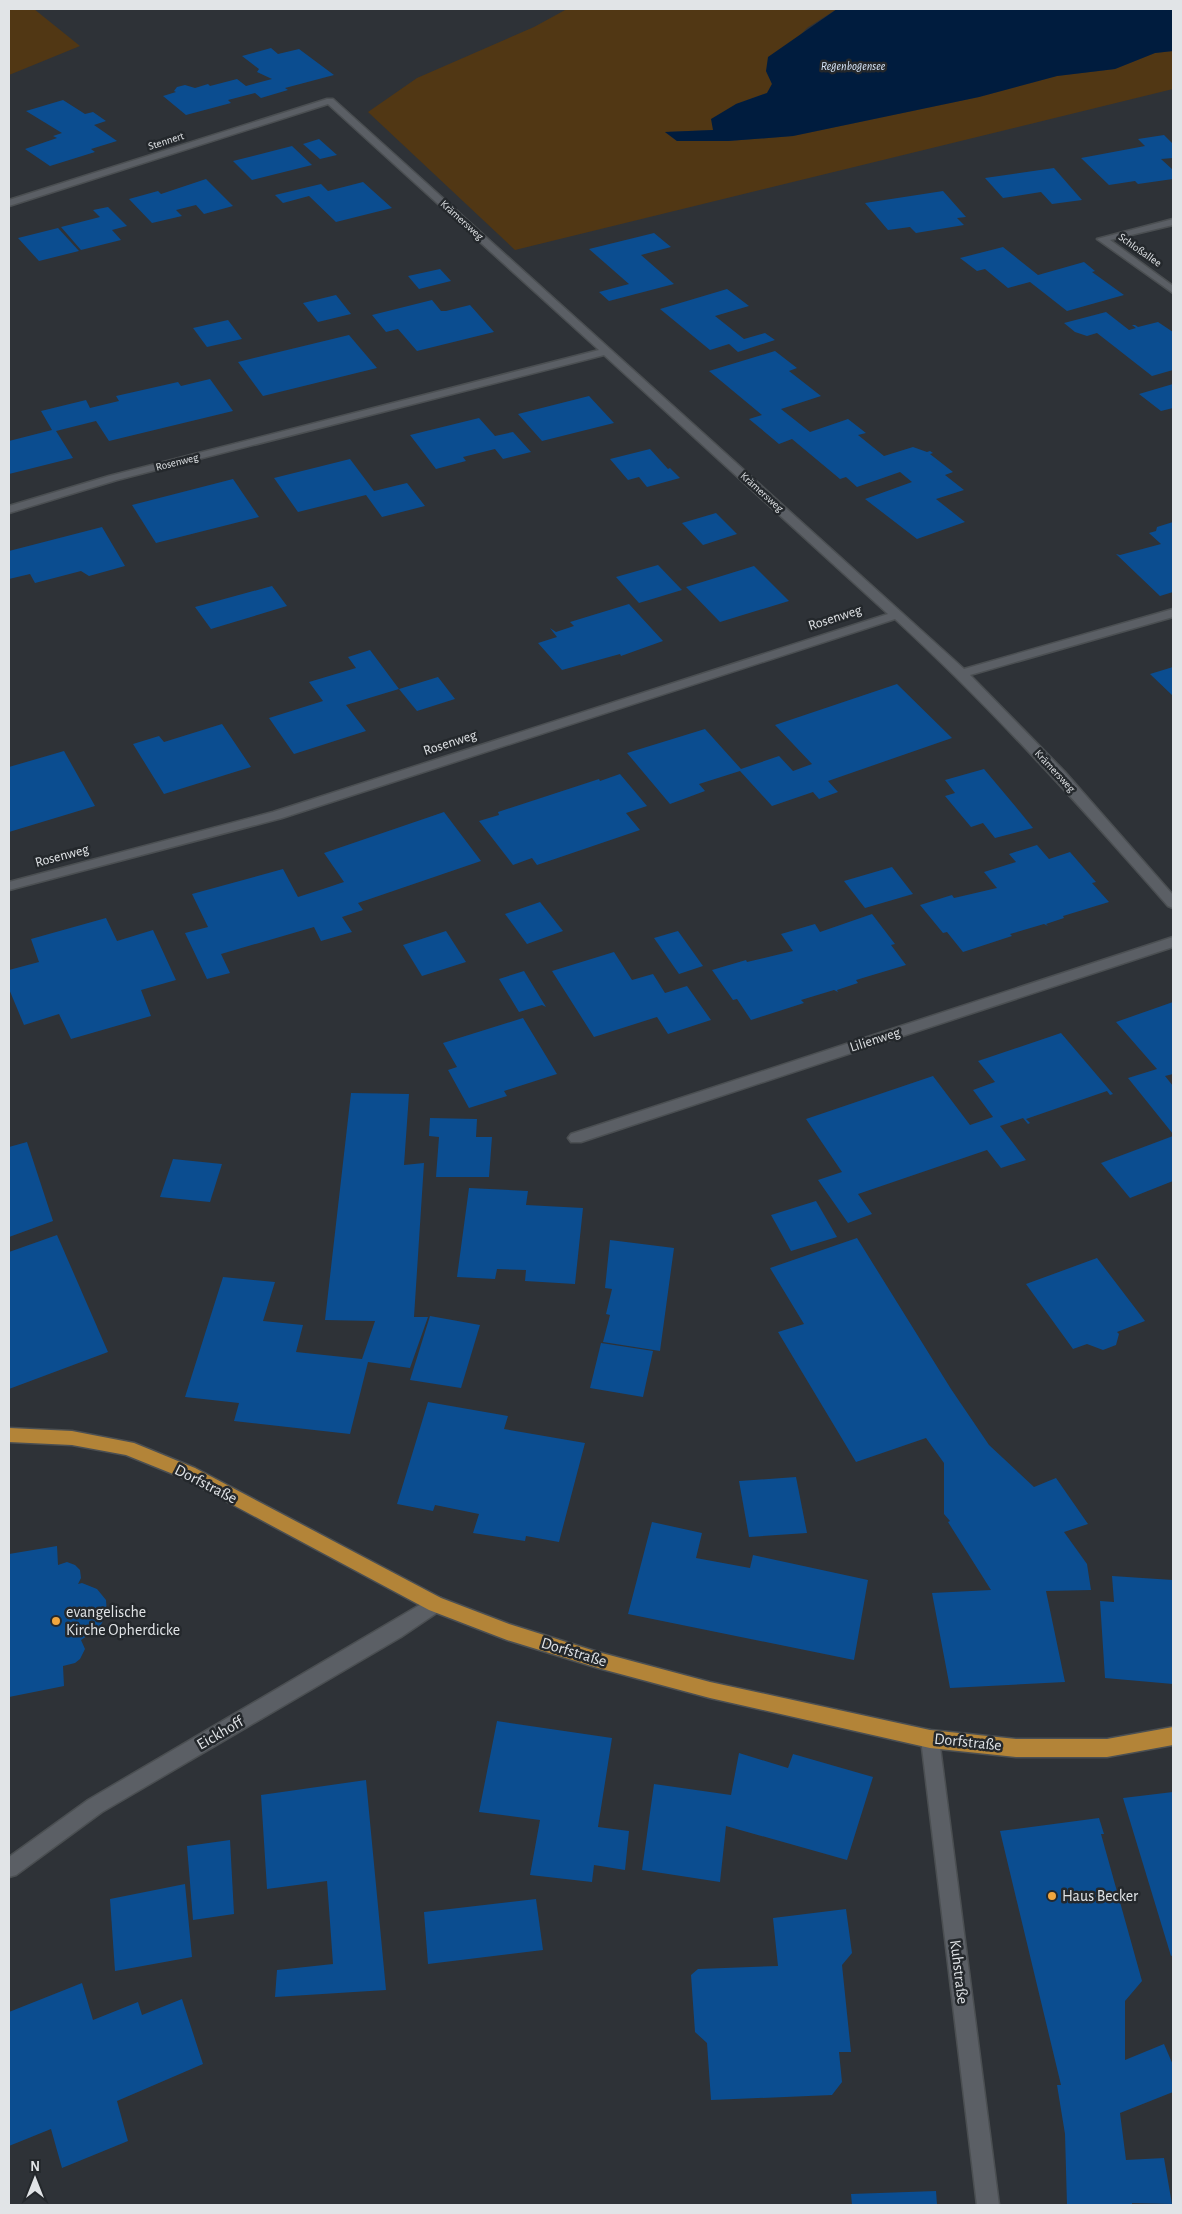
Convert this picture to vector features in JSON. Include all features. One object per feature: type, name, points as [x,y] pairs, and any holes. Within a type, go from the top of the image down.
[{"type":"main road","name":"Dorfstraße","points":[[9,1435],[72,1438],[128,1448],[189,1473],[435,1604],[508,1632],[598,1660],[710,1690],[930,1739],[1016,1748],[1107,1748],[1173,1736]]},
{"type":"street","name":"Stennert","points":[[9,202],[330,101]]},
{"type":"street","name":"Krämersweg","points":[[330,101],[608,351],[962,674],[1060,776],[1173,904]]},
{"type":"street","name":"Schloßallee","points":[[1173,222],[1102,239],[1173,290]]},
{"type":"street","name":"Rosenweg","points":[[9,510],[114,478],[608,351]]},
{"type":"street","points":[[962,674],[1173,613]]},
{"type":"street","name":"Rosenweg","points":[[9,886],[277,814],[896,614]]},
{"type":"street","name":"Lilienweg","points":[[576,1138],[1173,942]]},
{"type":"street","name":"Eickhoff","points":[[9,1868],[95,1806],[395,1631],[435,1604]]},
{"type":"street","name":"Kuhstraße","points":[[930,1739],[988,2205]]},
{"type":"shaded area","points":[[9,9],[34,9],[80,46],[9,75]]},
{"type":"shaded area","points":[[567,9],[837,9],[807,28],[766,71],[772,84],[767,93],[736,104],[713,130],[665,132],[677,141],[728,141],[793,136],[979,97],[1057,76],[1115,69],[1155,53],[1173,51],[1173,89],[515,250],[368,112],[417,78],[534,27]]},
{"type":"water","name":"Regenbogensee","points":[[837,9],[1173,9],[1173,51],[1155,53],[1115,69],[1057,76],[979,97],[793,136],[728,141],[677,141],[665,132],[713,130],[711,119],[736,104],[767,93],[772,84],[766,71],[768,57]]},
{"type":"building","points":[[271,48],[278,54],[299,49],[334,75],[285,88],[288,90],[261,98],[255,93],[228,100],[231,103],[186,115],[163,96],[176,92],[174,91],[177,87],[185,85],[195,88],[237,79],[246,86],[272,79],[257,72],[259,69],[242,56]]},
{"type":"building","points":[[63,100],[85,114],[93,112],[106,121],[94,125],[117,141],[91,149],[95,152],[50,166],[25,149],[57,138],[53,136],[62,133],[26,111]]},
{"type":"building","points":[[1164,135],[1173,144],[1173,158],[1161,159],[1173,170],[1173,179],[1138,184],[1135,181],[1109,185],[1081,158],[1145,146],[1138,139]]},
{"type":"building","points":[[319,139],[337,155],[320,159],[303,144]]},
{"type":"building","points":[[292,146],[312,165],[252,180],[233,161]]},
{"type":"building","points":[[1054,168],[1082,200],[1052,204],[1041,192],[1003,198],[985,178]]},
{"type":"building","points":[[206,179],[233,206],[204,214],[196,205],[176,210],[182,216],[152,223],[129,199],[158,191],[161,194]]},
{"type":"building","points":[[363,182],[392,208],[336,222],[309,196],[283,203],[275,195],[321,184],[328,191]]},
{"type":"building","points":[[943,191],[966,217],[957,218],[964,225],[916,233],[910,227],[888,230],[865,203]]},
{"type":"building","points":[[108,207],[127,226],[112,230],[121,240],[81,250],[61,227],[100,217],[93,210]]},
{"type":"building","points":[[58,228],[79,251],[39,261],[18,238]]},
{"type":"building","points":[[654,233],[671,247],[641,255],[674,284],[609,301],[599,292],[629,284],[589,249]]},
{"type":"building","points":[[1003,247],[1038,275],[1084,262],[1095,271],[1092,272],[1124,295],[1067,311],[1030,282],[1008,288],[985,269],[977,271],[960,258]]},
{"type":"building","points":[[440,269],[451,281],[419,289],[408,276]]},
{"type":"building","points":[[727,289],[749,306],[715,316],[744,339],[765,333],[775,340],[738,352],[729,344],[710,350],[660,309]]},
{"type":"building","points":[[336,295],[351,314],[318,322],[303,303]]},
{"type":"building","points":[[432,300],[441,311],[470,305],[494,332],[417,351],[398,329],[386,332],[372,315]]},
{"type":"building","points":[[1106,312],[1129,330],[1136,328],[1132,325],[1138,327],[1158,322],[1173,332],[1173,370],[1152,376],[1097,333],[1087,336],[1075,332],[1064,323]]},
{"type":"building","points":[[228,320],[242,339],[207,347],[193,328]]},
{"type":"building","points":[[349,335],[377,368],[263,396],[238,362]]},
{"type":"building","points":[[775,351],[797,368],[789,371],[821,396],[781,409],[810,432],[848,419],[866,433],[858,435],[884,456],[913,447],[927,452],[930,451],[933,453],[930,454],[953,472],[945,475],[964,490],[936,499],[965,522],[917,539],[865,499],[912,482],[900,472],[857,487],[846,477],[840,479],[792,439],[779,444],[749,419],[762,415],[709,371]]},
{"type":"building","points":[[210,379],[233,411],[109,441],[96,421],[56,431],[73,458],[9,474],[9,441],[52,430],[41,411],[86,400],[90,408],[119,401],[116,396],[178,382],[181,386]]},
{"type":"building","points":[[1173,384],[1173,408],[1161,411],[1139,394]]},
{"type":"building","points":[[589,396],[614,423],[542,441],[518,414]]},
{"type":"building","points":[[479,418],[495,436],[513,432],[531,452],[503,459],[495,449],[463,457],[466,461],[436,469],[410,435]]},
{"type":"building","points":[[650,449],[668,469],[670,468],[680,478],[647,487],[639,477],[628,480],[610,459]]},
{"type":"building","points":[[350,459],[374,491],[407,483],[425,506],[382,517],[366,495],[298,512],[274,478]]},
{"type":"building","points":[[233,479],[259,517],[156,543],[132,505]]},
{"type":"building","points":[[716,513],[737,534],[703,545],[682,523]]},
{"type":"building","points":[[1173,522],[1173,592],[1160,596],[1116,554],[1120,555],[1161,544],[1149,533],[1156,531],[1157,527]]},
{"type":"building","points":[[102,527],[125,566],[89,576],[81,571],[35,583],[30,574],[9,579],[9,551]]},
{"type":"building","points":[[658,565],[682,590],[639,603],[616,577]]},
{"type":"building","points":[[754,566],[789,601],[720,622],[686,587]]},
{"type":"building","points":[[272,586],[287,606],[211,629],[195,607]]},
{"type":"building","points":[[629,604],[663,641],[621,656],[620,654],[562,670],[538,643],[557,637],[550,628],[556,632],[574,626],[570,622]]},
{"type":"building","points":[[370,650],[399,689],[346,705],[366,731],[294,754],[269,718],[323,701],[309,682],[356,668],[348,657]]},
{"type":"building","points":[[1173,667],[1173,696],[1150,674]]},
{"type":"building","points":[[438,677],[455,699],[417,711],[399,689]]},
{"type":"building","points":[[897,684],[952,738],[828,781],[838,792],[819,799],[813,792],[772,806],[740,771],[699,784],[705,791],[670,804],[627,753],[705,729],[741,769],[779,756],[793,771],[812,764],[775,725]]},
{"type":"building","points":[[222,724],[251,767],[164,794],[133,744],[159,736],[164,742]]},
{"type":"building","points":[[64,751],[95,806],[9,832],[9,767]]},
{"type":"building","points":[[984,769],[1033,828],[995,838],[983,823],[971,827],[945,796],[955,793],[945,780]]},
{"type":"building","points":[[620,774],[647,806],[626,813],[640,830],[537,865],[532,858],[513,865],[479,821],[499,815],[498,812]]},
{"type":"building","points":[[444,812],[481,861],[358,903],[363,910],[342,917],[352,932],[321,941],[314,927],[221,954],[230,973],[207,979],[185,933],[208,927],[192,894],[283,869],[298,897],[323,889],[344,882],[324,853]]},
{"type":"building","points":[[1037,845],[1049,859],[1070,852],[1096,882],[1092,883],[1109,902],[1063,916],[1064,918],[1046,924],[1048,926],[1044,924],[1010,934],[1012,936],[963,952],[947,932],[943,933],[920,905],[952,895],[954,898],[997,888],[984,872],[1016,862],[1009,854]]},
{"type":"building","points":[[892,867],[913,894],[865,908],[844,881]]},
{"type":"building","points":[[540,902],[563,931],[527,944],[505,914]]},
{"type":"building","points":[[872,914],[895,944],[891,945],[906,965],[856,980],[858,983],[837,990],[838,992],[834,990],[801,1000],[804,1003],[751,1020],[737,999],[733,1000],[712,970],[746,960],[747,962],[793,951],[781,934],[815,924],[820,932]]},
{"type":"building","points":[[106,918],[117,941],[153,930],[176,980],[141,990],[151,1016],[71,1039],[59,1014],[24,1025],[9,989],[9,970],[39,962],[31,939]]},
{"type":"building","points":[[446,931],[466,962],[422,976],[403,945]]},
{"type":"building","points":[[678,931],[703,966],[679,974],[654,938]]},
{"type":"building","points":[[614,952],[632,980],[653,974],[665,993],[687,986],[711,1020],[668,1034],[657,1017],[594,1037],[552,971]]},
{"type":"building","points":[[524,971],[546,1007],[542,1005],[519,1012],[499,979]]},
{"type":"building","points":[[1173,1002],[1173,1074],[1165,1076],[1173,1086],[1173,1134],[1128,1078],[1157,1069],[1116,1022]]},
{"type":"building","points":[[523,1018],[557,1074],[504,1091],[507,1096],[469,1108],[448,1070],[457,1067],[443,1043]]},
{"type":"building","points":[[1061,1033],[1113,1094],[1110,1095],[1107,1091],[1026,1119],[1030,1123],[1028,1124],[1023,1118],[1000,1126],[1026,1160],[1001,1168],[987,1150],[858,1194],[872,1214],[848,1223],[818,1180],[842,1172],[806,1119],[933,1076],[970,1125],[993,1117],[973,1090],[995,1082],[978,1061]]},
{"type":"building","points":[[351,1093],[409,1094],[404,1165],[424,1163],[414,1317],[428,1317],[410,1368],[368,1362],[350,1434],[234,1421],[239,1403],[185,1397],[223,1277],[275,1282],[263,1321],[303,1325],[296,1352],[362,1359],[375,1321],[325,1320]]},
{"type":"building","points":[[430,1118],[477,1119],[476,1137],[492,1137],[489,1177],[436,1177],[439,1137],[429,1136]]},
{"type":"building","points":[[1173,1136],[1173,1181],[1130,1198],[1101,1163]]},
{"type":"building","points":[[27,1142],[53,1221],[9,1237],[9,1147]]},
{"type":"building","points":[[173,1159],[222,1164],[210,1202],[160,1197]]},
{"type":"building","points":[[469,1188],[528,1191],[526,1205],[583,1208],[575,1284],[525,1281],[526,1270],[497,1269],[495,1279],[457,1277]]},
{"type":"building","points":[[816,1201],[837,1237],[791,1251],[771,1215]]},
{"type":"building","points":[[57,1235],[108,1352],[9,1389],[9,1252]]},
{"type":"building","points":[[857,1238],[951,1389],[989,1445],[1034,1487],[1056,1478],[1088,1524],[1064,1532],[1087,1564],[1091,1590],[1046,1591],[1065,1682],[950,1688],[932,1593],[991,1590],[944,1514],[944,1463],[926,1438],[856,1462],[778,1332],[804,1324],[770,1268]]},
{"type":"building","points":[[610,1240],[674,1248],[660,1351],[603,1342],[610,1315],[606,1314],[612,1289],[605,1288]]},
{"type":"building","points":[[1097,1258],[1145,1321],[1117,1332],[1119,1334],[1116,1345],[1103,1350],[1087,1344],[1073,1349],[1026,1284]]},
{"type":"building","points":[[430,1316],[480,1325],[461,1388],[410,1380]]},
{"type":"building","points":[[601,1343],[653,1351],[643,1397],[590,1388]]},
{"type":"building","points":[[428,1402],[508,1416],[504,1429],[585,1443],[559,1542],[526,1536],[525,1541],[473,1533],[479,1514],[435,1505],[433,1511],[397,1504]]},
{"type":"building","points":[[796,1477],[807,1533],[749,1537],[739,1481]]},
{"type":"building","points":[[652,1522],[702,1533],[696,1558],[750,1568],[753,1555],[868,1580],[854,1660],[628,1614]]},
{"type":"building","name":"evangelische Kirche Opherdicke","points":[[57,1546],[58,1565],[67,1562],[75,1565],[80,1570],[81,1578],[78,1584],[82,1583],[97,1589],[106,1600],[107,1614],[99,1628],[81,1640],[85,1649],[80,1659],[75,1663],[63,1666],[64,1686],[9,1697],[9,1554]]},
{"type":"building","points":[[1112,1576],[1173,1580],[1173,1684],[1105,1678],[1100,1601],[1114,1602]]},
{"type":"building","points":[[497,1721],[612,1738],[598,1827],[629,1831],[625,1870],[594,1865],[592,1882],[530,1875],[540,1820],[479,1812]]},
{"type":"building","points":[[739,1753],[788,1768],[793,1754],[873,1777],[847,1860],[726,1826],[720,1882],[642,1870],[654,1784],[731,1795]]},
{"type":"building","points":[[366,1780],[386,1990],[275,1997],[277,1970],[333,1964],[327,1881],[267,1889],[261,1795]]},
{"type":"building","points":[[1173,1792],[1173,1955],[1171,1956],[1123,1798]]},
{"type":"building","points":[[1099,1818],[1104,1834],[1101,1834],[1142,1981],[1125,2001],[1125,2060],[1164,2044],[1173,2065],[1173,2092],[1120,2113],[1126,2160],[1164,2158],[1172,2204],[1067,2205],[1065,2134],[1057,2085],[1061,2085],[1000,1831]]},
{"type":"building","points":[[230,1840],[234,1914],[193,1920],[187,1846]]},
{"type":"building","points":[[185,1884],[192,1957],[115,1971],[110,1899]]},
{"type":"building","points":[[536,1899],[543,1950],[428,1964],[424,1912]]},
{"type":"building","points":[[846,1909],[852,1953],[842,1965],[851,2052],[839,2052],[842,2082],[832,2095],[711,2100],[707,2043],[695,2032],[691,1975],[698,1969],[778,1966],[773,1918]]},
{"type":"building","points":[[82,1983],[93,2020],[138,2002],[142,2015],[182,1999],[203,2064],[117,2101],[128,2141],[62,2168],[51,2129],[9,2146],[9,2012]]},
{"type":"building","points":[[936,2191],[937,2205],[852,2205],[851,2194]]},
{"type":"place","name":"evangelische Kirche Opherdicke","points":[[56,1621]]},
{"type":"place","name":"Haus Becker","points":[[1052,1896]]}]
